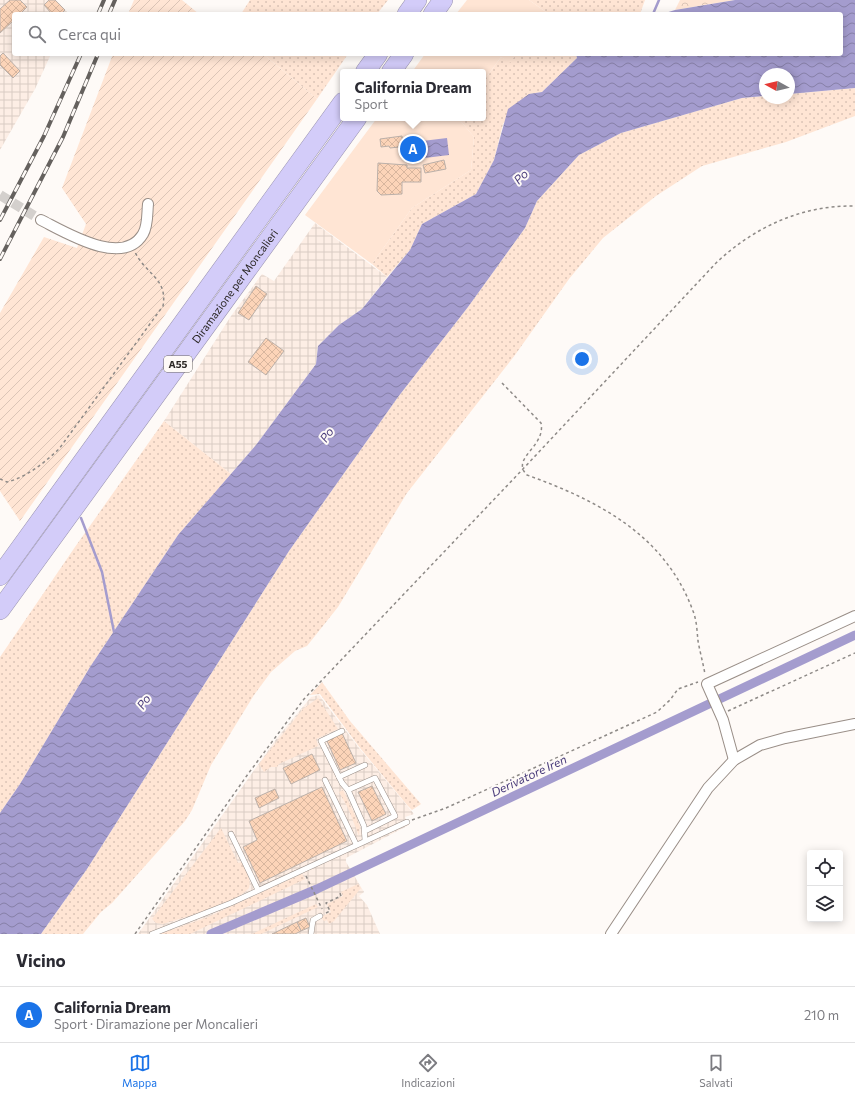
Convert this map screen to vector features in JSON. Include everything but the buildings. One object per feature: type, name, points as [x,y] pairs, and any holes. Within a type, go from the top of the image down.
[{"type":"highway","points":[[408,12],[417,0]]},
{"type":"highway","points":[[434,12],[443,0]]},
{"type":"highway","points":[[367,69],[377,56]]},
{"type":"highway","points":[[393,69],[403,56]]},
{"type":"highway","name":"Diramazione per Moncalieri","points":[[0,576],[340,106]]},
{"type":"highway","name":"Diramazione per Moncalieri","points":[[0,610],[355,121]]},
{"type":"street","points":[[41,220],[97,246],[112,249],[131,245],[144,234],[148,204]]},
{"type":"street","points":[[734,760],[723,720],[708,684],[855,616]]},
{"type":"street","points":[[611,934],[708,788],[734,760],[760,745],[855,724]]},
{"type":"lane","points":[[342,731],[321,741],[339,777],[348,790],[365,831],[365,840]]},
{"type":"lane","points":[[339,777],[365,765]]},
{"type":"lane","points":[[348,790],[375,778],[395,816],[365,831]]},
{"type":"lane","points":[[325,780],[356,844]]},
{"type":"lane","points":[[152,934],[231,903],[356,844],[407,822]]},
{"type":"lane","points":[[231,834],[258,890]]},
{"type":"lane","points":[[311,934],[313,920],[320,916]]},
{"type":"path","points":[[135,934],[248,774],[304,699],[730,249],[757,231],[791,216],[833,206],[855,206]]},
{"type":"path","points":[[0,479],[7,482],[15,480],[43,464],[59,449],[163,306],[163,289],[159,281],[140,263],[131,245]]},
{"type":"path","points":[[407,822],[446,808],[657,712],[670,700],[678,689],[698,682],[708,684],[694,612],[673,572],[659,553],[642,535],[604,510],[582,498],[527,475],[522,470],[521,466],[523,461],[541,437],[543,431],[541,423],[502,383]]},
{"type":"path","points":[[723,720],[727,712],[855,653]]},
{"type":"path","points":[[305,874],[320,905]]},
{"type":"path","points":[[320,916],[330,911],[326,903],[341,896],[340,893]]},
{"type":"shaded area","points":[[0,0],[56,0],[67,12],[12,12],[12,56],[50,56],[35,89],[0,150]]},
{"type":"shaded area","points":[[315,223],[387,277],[362,309],[339,325],[318,346],[316,364],[256,445],[231,474],[164,421],[231,316],[262,274],[274,281]]},
{"type":"shaded area","points":[[319,695],[359,748],[414,814],[405,817],[409,825],[346,858],[346,862],[364,892],[359,896],[367,905],[380,934],[138,934],[277,738],[311,697]]},
{"type":"green space","points":[[134,0],[182,0],[197,12],[129,12]]},
{"type":"green space","points":[[250,0],[388,0],[379,12],[242,12]]},
{"type":"green space","points":[[467,0],[529,0],[546,12],[458,12]]},
{"type":"green space","points":[[529,0],[645,0],[641,12],[546,12]]},
{"type":"green space","points":[[680,0],[735,0],[675,10]]},
{"type":"green space","points":[[112,56],[265,56],[317,99],[20,521],[0,491],[0,313],[44,237],[77,248],[86,224],[62,188]]},
{"type":"green space","points":[[265,56],[347,56],[317,99]]},
{"type":"green space","points":[[424,56],[515,56],[510,63],[501,57],[486,78],[486,69],[414,69]]},
{"type":"green space","points":[[514,56],[576,56],[577,58],[542,92],[529,94],[503,124],[494,160],[476,194],[422,224],[410,250],[387,277],[372,264],[412,208],[471,170],[474,137],[461,121],[486,121],[486,78],[501,57],[510,62]]},
{"type":"green space","points":[[855,88],[855,116],[786,142],[702,166],[656,196],[603,238],[569,279],[515,355],[407,493],[338,607],[307,646],[295,651],[271,672],[254,695],[211,765],[192,810],[185,821],[112,903],[101,912],[83,934],[41,934],[87,869],[289,551],[398,397],[468,307],[525,228],[537,201],[579,155],[621,133],[742,98],[759,97],[759,104],[795,104],[795,93]]},
{"type":"green space","points":[[375,121],[461,121],[474,137],[471,170],[412,208],[372,264],[305,215]]},
{"type":"green space","points":[[164,421],[231,474],[178,535],[90,667],[20,784],[0,813],[0,657]]},
{"type":"green space","points":[[322,682],[350,721],[421,804],[412,810],[360,748],[320,694],[310,695]]},
{"type":"green space","points":[[318,698],[338,729],[316,739],[318,746],[279,764],[277,767],[271,767],[264,772],[259,764],[303,709]]},
{"type":"green space","points":[[343,790],[360,826],[359,836],[348,808],[339,792]]},
{"type":"green space","points":[[221,828],[238,863],[242,862],[250,881],[249,888],[243,894],[209,909],[163,924],[156,923],[152,919]]},
{"type":"green space","points":[[302,874],[305,879],[190,934],[160,934],[208,917]]},
{"type":"green space","points":[[358,884],[361,888],[334,921],[329,924],[327,920],[324,921],[321,917],[331,912],[327,904],[343,896],[341,892]]},
{"type":"green space","points":[[316,904],[318,907],[261,934],[252,934]]},
{"type":"water","name":"Po","points":[[735,0],[855,0],[855,88],[795,93],[795,68],[759,68],[759,97],[742,98],[621,133],[579,155],[537,201],[525,228],[468,307],[398,397],[289,551],[87,869],[41,934],[0,934],[0,813],[20,784],[90,667],[178,535],[256,445],[316,364],[318,346],[339,325],[362,309],[410,250],[422,224],[476,194],[494,160],[508,109],[529,94],[542,92],[577,58],[576,56],[843,56],[843,12],[668,12]]},
{"type":"water","points":[[447,138],[449,155],[417,159],[414,142]]},
{"type":"waterway","points":[[654,12],[659,0]]},
{"type":"waterway","points":[[81,518],[102,572],[114,632]]},
{"type":"waterway","name":"Derivatore Iren","points":[[211,934],[317,889],[855,635]]},
{"type":"tunnel","points":[[0,195],[41,220]]},
{"type":"railway","points":[[99,12],[104,0]]},
{"type":"railway","points":[[110,12],[115,0]]},
{"type":"railway","points":[[0,220],[44,136],[80,56]]},
{"type":"railway","points":[[0,259],[63,137],[97,56]]},
{"type":"place","name":"California Dream","points":[[413,149]]}]
